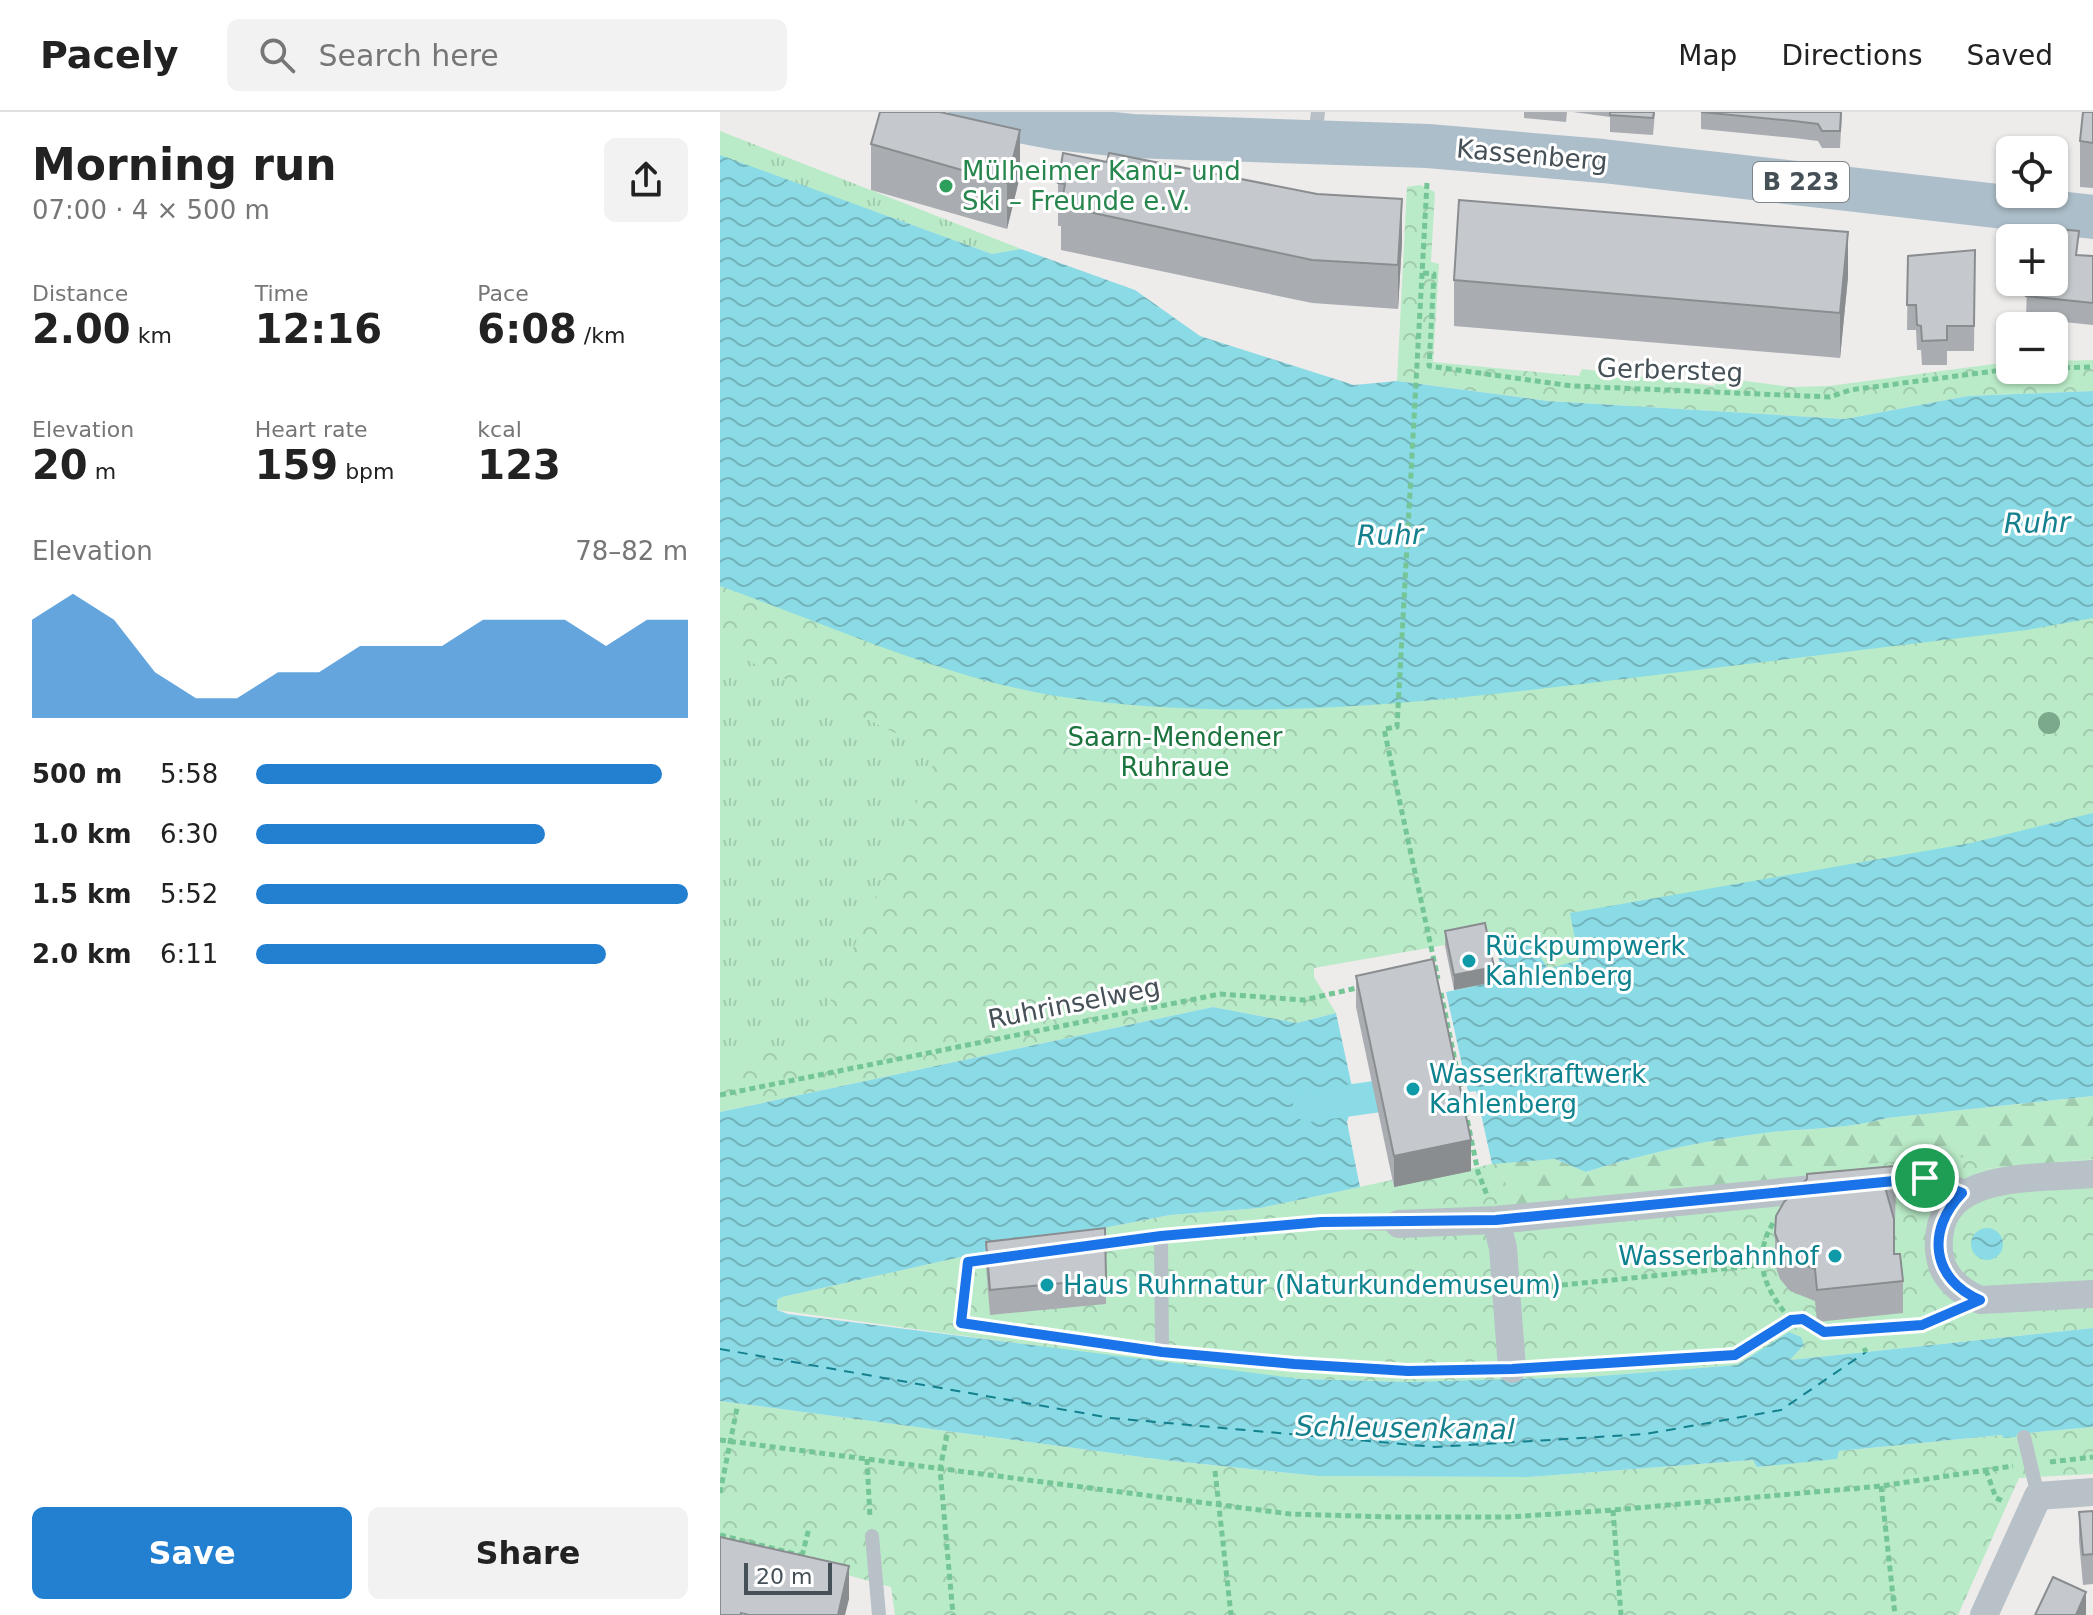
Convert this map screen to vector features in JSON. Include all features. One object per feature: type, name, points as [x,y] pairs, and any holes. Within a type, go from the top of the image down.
[{"type":"main road","name":"Kassenberg","points":[[970,112],[1057,128],[1132,136],[1316,127],[1428,146],[1603,161],[2093,217]]},
{"type":"street","points":[[2093,1174],[1973,1187],[1962,1193],[1947,1209],[1938,1233],[1940,1259],[1948,1277],[1963,1293],[1980,1300],[2093,1294]]},
{"type":"street","points":[[1399,1224],[1496,1220],[1925,1178],[1962,1193]]},
{"type":"street","points":[[1496,1220],[1507,1291],[1512,1369]]},
{"type":"street","points":[[1984,1615],[2038,1496],[2093,1492]]},
{"type":"lane","points":[[1162,1352],[1161,1236],[1321,1222],[1399,1224]]},
{"type":"lane","points":[[2024,1437],[2038,1496]]},
{"type":"lane","points":[[872,1536],[879,1615]]},
{"type":"path","points":[[1427,178],[1397,727],[1384,729],[1438,979]]},
{"type":"path","name":"Gerbersteg","points":[[1423,273],[1434,274],[1429,366],[1572,386],[1830,397],[1850,390],[1996,371]]},
{"type":"path","points":[[2068,368],[2093,367]]},
{"type":"path","points":[[1427,972],[1436,970]]},
{"type":"path","name":"Ruhrinselweg","points":[[720,1095],[1220,994],[1304,1000],[1365,986]]},
{"type":"path","points":[[1441,993],[1478,1172]]},
{"type":"path","points":[[1789,1193],[1788,1211],[1771,1225],[1761,1265],[1770,1295],[1791,1320]]},
{"type":"path","points":[[1087,1246],[1161,1236]]},
{"type":"path","points":[[998,1258],[968,1262],[961,1323],[1162,1352],[1408,1371],[1512,1369],[1735,1355],[1791,1320],[1803,1319],[1824,1332],[1922,1325],[1980,1300]]},
{"type":"path","points":[[1507,1291],[1761,1265]]},
{"type":"path","points":[[720,1493],[737,1408]]},
{"type":"path","points":[[947,1435],[940,1469],[953,1615]]},
{"type":"path","points":[[720,1440],[1290,1514],[1391,1517],[1509,1517],[1613,1510],[1881,1486],[2093,1457]]},
{"type":"path","points":[[867,1459],[872,1536]]},
{"type":"path","points":[[1215,1471],[1231,1615]]},
{"type":"path","points":[[1881,1486],[1895,1615]]},
{"type":"path","points":[[1613,1510],[1621,1615]]},
{"type":"path","points":[[802,1556],[809,1528]]},
{"type":"path","points":[[720,1535],[816,1560]]},
{"type":"green space","points":[[720,131],[1021,249],[992,254],[724,157],[720,155]]},
{"type":"green space","points":[[1420,185],[1435,192],[1431,262],[1439,264],[1433,362],[1579,376],[1582,369],[1715,386],[1716,377],[1791,387],[1829,386],[1996,364],[1996,384],[2068,384],[2068,361],[2093,360],[2093,391],[1968,396],[1845,419],[1548,401],[1397,381],[1407,187]]},
{"type":"green space","name":"Saarn-Mendener Ruhraue","points":[[720,377],[2093,500],[2093,941],[1548,969],[1536,951],[1519,940],[1485,938],[1314,968],[1314,977],[1336,1013],[1297,1023],[1213,1007],[720,1112],[720,1063],[812,1043],[938,754],[720,647]]},
{"type":"green space","points":[[720,586],[1308,932],[720,1075]]},
{"type":"green space","points":[[2093,1096],[2093,1159],[1983,1169],[1981,1156],[1849,1175],[1511,1205],[1499,1162],[1555,1159],[1587,1172],[1656,1153],[1748,1135]]},
{"type":"green space","points":[[1981,1156],[1984,1169],[2093,1159],[2093,1328],[1790,1360],[1804,1345],[1757,1352],[1737,1365],[1587,1377],[1408,1382],[1301,1379],[777,1310],[777,1300],[782,1297],[1001,1248],[1170,1215],[1260,1208],[1392,1180],[1394,1187],[1499,1162],[1512,1205],[1849,1175],[1863,1164]]},
{"type":"green space","points":[[720,1401],[1164,1460],[1318,1476],[1529,1477],[1754,1460],[1757,1467],[1836,1459],[1839,1451],[2002,1435],[2016,1437],[2016,1434],[2093,1427],[2093,1474],[2019,1478],[1958,1615],[895,1615],[891,1587],[720,1540]]},
{"type":"water","name":"Ruhr","points":[[720,155],[992,254],[1021,249],[1135,290],[1200,336],[1354,385],[1397,381],[1548,401],[1845,419],[1968,396],[2093,391],[2093,618],[2027,630],[1553,688],[1340,707],[1197,709],[1126,705],[1013,687],[928,663],[720,586]]},
{"type":"water","points":[[2093,813],[2093,1096],[1748,1135],[1633,1158],[1586,1172],[1555,1159],[1492,1164],[1476,1091],[1468,1092],[1446,992],[1512,978],[1510,968],[1501,970],[1495,942],[1513,941],[1527,945],[1548,969],[1579,960],[1570,913],[1971,843]]},
{"type":"water","name":"Schleusenkanal","points":[[1213,1007],[1297,1023],[1336,1013],[1354,1096],[1347,1122],[1360,1187],[1260,1208],[1170,1215],[1001,1248],[782,1297],[777,1300],[777,1310],[788,1314],[1301,1379],[1408,1382],[1587,1377],[1737,1365],[1789,1332],[1801,1337],[1804,1345],[1790,1360],[2093,1328],[2093,1427],[2017,1434],[2016,1437],[2003,1438],[2002,1435],[1839,1451],[1837,1459],[1757,1467],[1753,1460],[1529,1477],[1318,1476],[1164,1460],[720,1401],[720,1112]]},
{"type":"water","points":[[1987,1228],[1998,1233],[2003,1244],[1998,1255],[1987,1260],[1976,1255],[1971,1244],[1976,1233]]},
{"type":"building","points":[[880,112],[940,112],[1020,130],[1007,183],[871,144]]},
{"type":"building","points":[[1610,112],[1654,112],[1653,118],[1610,115]]},
{"type":"building","points":[[1701,112],[1841,112],[1840,131],[1822,131],[1818,124]]},
{"type":"building","points":[[2083,112],[2093,112],[2093,143],[2080,141]]},
{"type":"building","points":[[1063,153],[1107,162],[1109,153],[1317,194],[1402,199],[1398,265],[1312,260],[1061,206],[1065,184],[1058,183]]},
{"type":"building","points":[[1459,200],[1848,232],[1840,313],[1454,280]]},
{"type":"building","points":[[2068,230],[2079,231],[2076,255],[2093,256],[2093,303],[2026,296],[2068,296]]},
{"type":"building","points":[[1975,250],[1974,326],[1947,326],[1947,340],[1922,341],[1916,305],[1907,305],[1908,256]]},
{"type":"building","name":"Rückpumpwerk Kahlenberg","points":[[1485,923],[1494,967],[1454,975],[1445,931]]},
{"type":"building","name":"Wasserkraftwerk Kahlenberg","points":[[1433,959],[1471,1140],[1394,1156],[1356,976]]},
{"type":"building","name":"Wasserbahnhof","points":[[1894,1166],[1896,1186],[1885,1187],[1894,1219],[1894,1254],[1900,1254],[1903,1281],[1817,1290],[1815,1269],[1790,1259],[1780,1247],[1775,1233],[1776,1216],[1784,1202],[1807,1179],[1807,1174]]},
{"type":"building","points":[[1105,1228],[1106,1279],[990,1290],[986,1242]]},
{"type":"building","points":[[2093,1511],[2093,1554],[2083,1555],[2079,1512]]},
{"type":"building","points":[[720,1537],[849,1566],[838,1615],[720,1615]]},
{"type":"building","points":[[2053,1577],[2086,1592],[2076,1615],[2035,1615]]},
{"type":"waterway","points":[[1309,1106],[1374,1097]]},
{"type":"ferry route","points":[[720,1349],[1111,1418],[1435,1447],[1646,1434],[1781,1410],[1866,1352]]},
{"type":"place","name":"Mülheimer Kanu- und Ski – Freunde e.V.","points":[[946,186]]},
{"type":"place","name":"Rückpumpwerk Kahlenberg","points":[[1469,961]]},
{"type":"place","name":"Wasserkraftwerk Kahlenberg","points":[[1413,1089]]},
{"type":"place","name":"Wasserbahnhof","points":[[1835,1256]]},
{"type":"place","name":"Haus Ruhrnatur (Naturkundemuseum)","points":[[1047,1285]]},
{"type":"route","points":[[1925,1178],[1962,1193],[1947,1209],[1938,1233],[1940,1259],[1948,1277],[1963,1293],[1980,1300],[1922,1325],[1824,1332],[1803,1319],[1791,1320],[1735,1355],[1512,1369],[1408,1371],[1162,1352],[961,1323],[968,1262],[1161,1236],[1321,1222],[1399,1224],[1496,1220],[1925,1178]]}]
